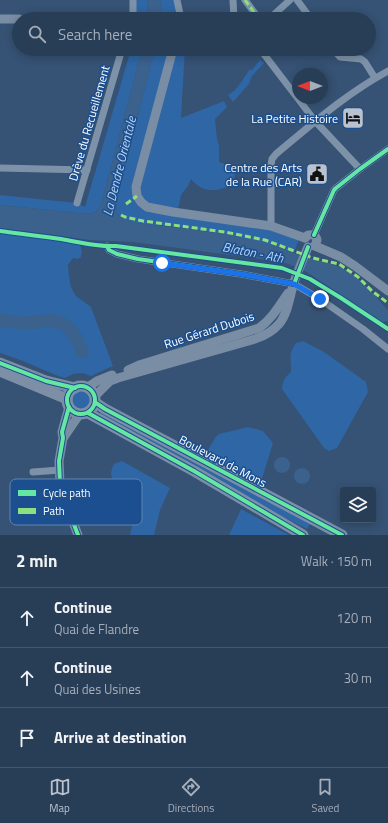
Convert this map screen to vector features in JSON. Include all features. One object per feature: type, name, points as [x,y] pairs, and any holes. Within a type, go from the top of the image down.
[{"type":"main road","points":[[1,365],[46,381],[75,388]]},
{"type":"main road","points":[[1,365],[68,403]]},
{"type":"main road","points":[[79,386],[93,395],[93,409],[84,414],[73,412],[68,403],[68,394],[71,390],[79,386]]},
{"type":"main road","name":"Boulevard de Mons","points":[[93,395],[105,409],[327,531],[342,535]]},
{"type":"main road","name":"Boulevard de Mons","points":[[84,414],[194,471],[303,535]]},
{"type":"street","points":[[133,0],[133,12]]},
{"type":"street","points":[[178,0],[180,12]]},
{"type":"street","points":[[233,0],[234,12]]},
{"type":"street","points":[[245,0],[254,12]]},
{"type":"street","points":[[277,12],[290,0]]},
{"type":"street","points":[[297,0],[306,12]]},
{"type":"street","points":[[0,19],[12,19]]},
{"type":"street","name":"Drève du Recueillement","points":[[77,203],[120,56]]},
{"type":"street","points":[[171,56],[136,187],[137,196],[141,202],[147,207],[271,226],[308,246],[348,261],[388,291]]},
{"type":"street","points":[[265,56],[315,121],[360,168]]},
{"type":"street","points":[[340,56],[362,59],[375,78]]},
{"type":"street","points":[[271,226],[272,159],[315,121],[346,97],[388,71]]},
{"type":"street","points":[[308,246],[317,240],[314,235],[334,190],[360,168],[387,149]]},
{"type":"street","points":[[0,168],[87,170]]},
{"type":"street","name":"Rue Gérard Dubois","points":[[93,395],[108,377],[139,365],[259,328],[265,324],[275,312],[296,280],[308,246]]},
{"type":"street","points":[[108,248],[117,254],[138,259],[241,274],[296,280],[388,349]]},
{"type":"street","points":[[60,479],[59,461],[63,438],[62,432],[68,403]]},
{"type":"street","points":[[63,438],[84,414]]},
{"type":"street","points":[[33,472],[60,470]]},
{"type":"street","points":[[74,525],[78,535]]},
{"type":"shaded area","points":[[133,0],[147,0],[148,12],[133,12]]},
{"type":"shaded area","points":[[160,0],[175,0],[177,9],[175,12],[162,12]]},
{"type":"shaded area","points":[[129,56],[140,56],[101,205],[96,212],[87,214],[0,205],[0,195],[77,203],[85,207]]},
{"type":"shaded area","points":[[153,56],[185,56],[181,118],[224,101],[227,107],[215,119],[219,146],[219,162],[233,168],[235,175],[232,184],[216,190],[200,187],[191,179],[181,195],[179,206],[174,211],[271,226],[300,236],[294,253],[251,240],[222,234],[133,222],[119,215],[116,206]]},
{"type":"shaded area","points":[[260,60],[264,63],[252,76],[249,84],[233,102],[228,95],[235,90],[250,69],[252,70]]},
{"type":"shaded area","points":[[0,231],[75,239],[76,243],[80,244],[82,252],[81,257],[78,259],[73,258],[68,265],[71,285],[76,296],[91,307],[113,366],[91,376],[83,373],[73,374],[65,378],[0,353]]},
{"type":"shaded area","points":[[303,341],[324,352],[366,382],[368,392],[337,448],[329,451],[324,448],[282,389],[284,379],[291,372],[290,358],[293,347],[296,343]]},
{"type":"shaded area","points":[[81,391],[88,394],[91,401],[88,408],[81,411],[74,408],[71,401],[74,394]]},
{"type":"shaded area","points":[[102,410],[312,521],[307,529],[289,520],[278,517],[99,416]]},
{"type":"shaded area","points":[[248,427],[263,431],[273,443],[261,482],[205,455],[219,434]]},
{"type":"shaded area","points":[[122,461],[170,488],[160,510],[154,535],[130,535],[132,525],[142,525],[142,479],[112,479],[111,474],[114,464]]},
{"type":"shaded area","points":[[241,509],[289,535],[229,535]]},
{"type":"water","points":[[147,0],[160,0],[162,12],[148,12]]},
{"type":"water","points":[[140,56],[153,56],[117,198],[116,209],[119,215],[127,220],[142,224],[204,231],[262,242],[305,257],[326,262],[346,270],[363,283],[388,310],[388,321],[383,323],[310,274],[300,268],[282,262],[133,242],[90,240],[0,228],[0,205],[87,214],[96,212],[101,205]]},
{"type":"water","points":[[282,457],[288,459],[290,465],[288,471],[282,473],[276,471],[274,465],[276,459]]},
{"type":"water","points":[[302,468],[308,470],[310,476],[308,482],[302,484],[296,482],[294,476],[296,470]]},
{"type":"waterway","points":[[0,320],[22,323],[50,321],[60,322],[72,332],[82,352]]},
{"type":"marked path","points":[[245,0],[254,12]]},
{"type":"marked path","points":[[126,204],[137,196]]},
{"type":"marked path","points":[[121,215],[143,221],[225,232],[265,240],[313,258],[339,264],[358,277],[372,291],[388,303]]},
{"type":"cycle path","points":[[314,235],[334,190],[388,149]]},
{"type":"cycle path","points":[[0,231],[95,245],[116,246],[282,268],[310,279],[388,329]]},
{"type":"cycle path","points":[[107,246],[109,250],[117,254],[138,259],[241,274],[294,284],[308,247]]},
{"type":"cycle path","points":[[0,363],[46,381],[75,388]]},
{"type":"cycle path","points":[[81,386],[91,390],[95,400],[91,410],[81,414],[71,410],[67,400],[71,390],[81,386]]},
{"type":"cycle path","points":[[96,403],[342,535]]},
{"type":"cycle path","points":[[60,479],[59,461],[63,438],[62,432],[69,407]]},
{"type":"cycle path","points":[[88,413],[194,471],[303,535]]},
{"type":"cycle path","points":[[74,525],[78,535]]},
{"type":"place","name":"La Petite Histoire","points":[[353,118]]},
{"type":"place","name":"Centre des Arts de la Rue (CAR)","points":[[317,174]]},
{"type":"route","points":[[162,263],[278,280],[294,284],[320,299]]},
{"type":"water label","name":"La Dendre Orientale","points":[[119,166]]},
{"type":"water label","name":"Blaton - Ath","points":[[253,252]]}]
